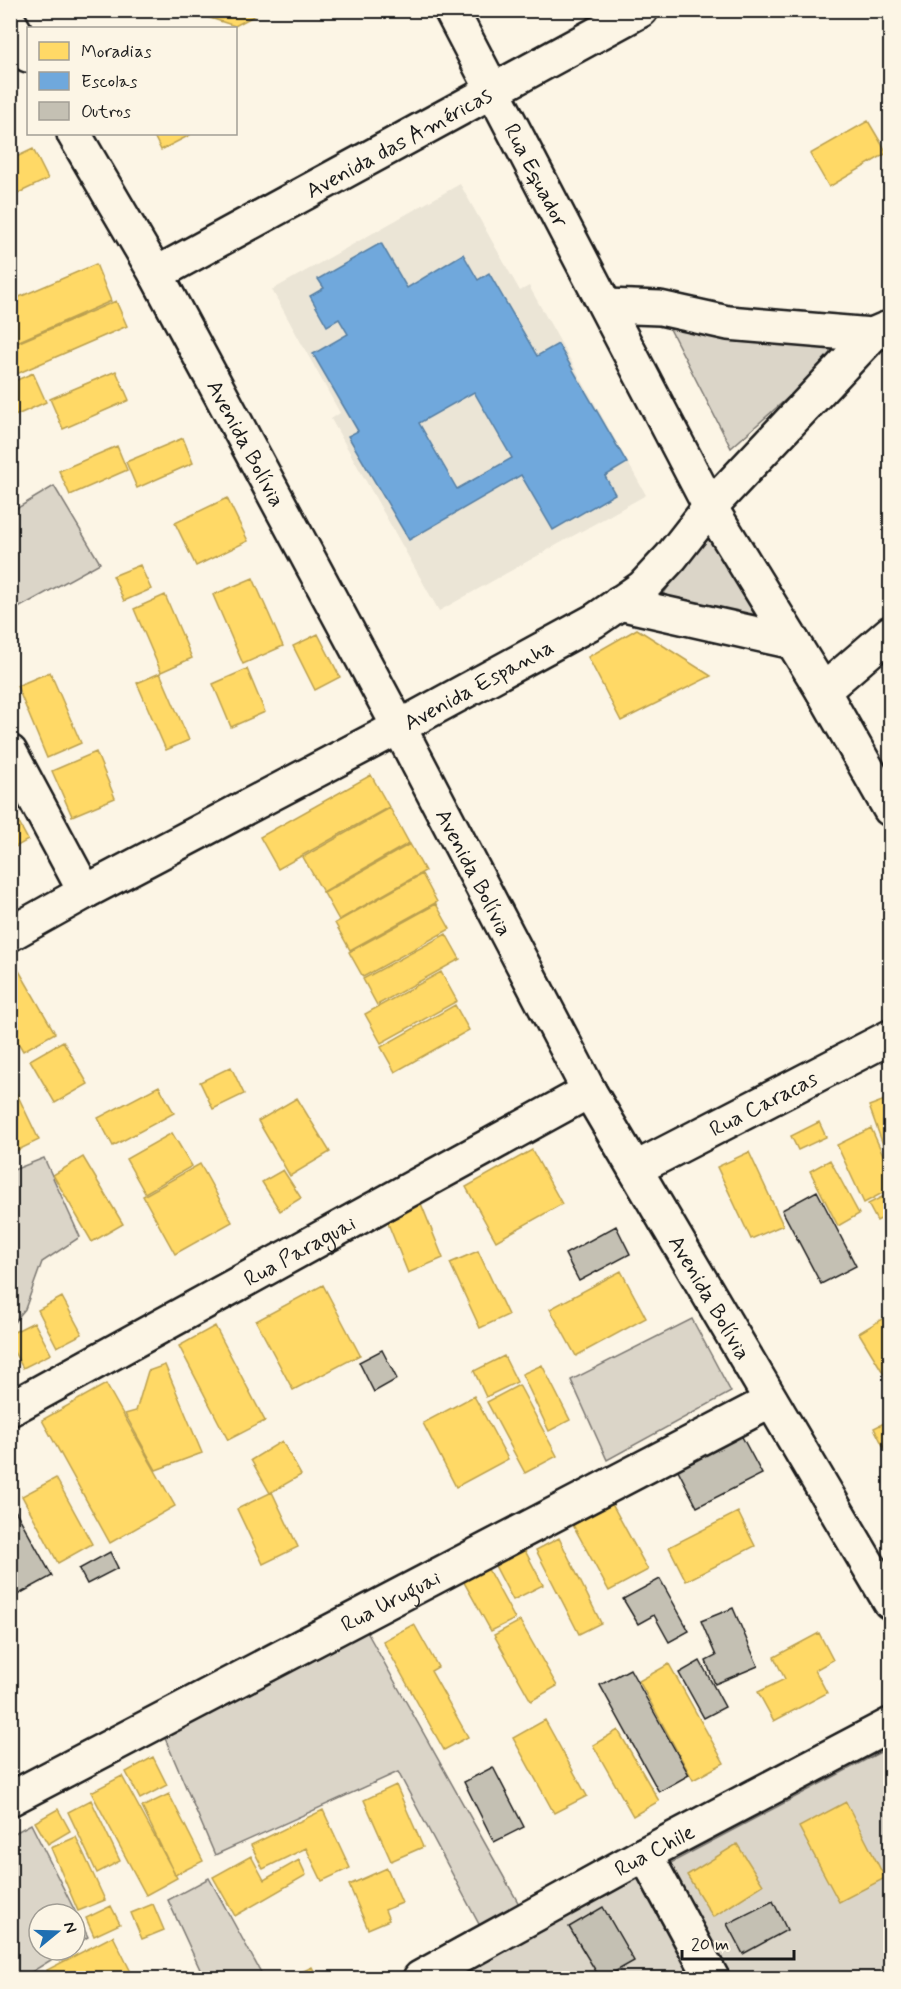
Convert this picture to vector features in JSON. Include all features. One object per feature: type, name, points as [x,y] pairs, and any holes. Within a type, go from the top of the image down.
[{"type":"street","name":"Rua Equador","points":[[451,10],[710,507],[823,691]]},
{"type":"street","name":"Avenida das Américas","points":[[156,274],[641,10]]},
{"type":"street","points":[[10,24],[27,52]]},
{"type":"street","name":"Avenida Bolívia","points":[[75,135],[156,274],[399,727],[589,1091],[891,1602]]},
{"type":"street","points":[[606,306],[660,308],[728,323],[881,331]]},
{"type":"street","name":"Avenida Espanha","points":[[10,934],[594,621],[643,587],[671,557],[710,507],[881,331]]},
{"type":"street","points":[[619,603],[793,642]]},
{"type":"street","points":[[891,633],[823,691],[891,809]]},
{"type":"street","points":[[10,752],[85,892]]},
{"type":"street","name":"Rua Caracas","points":[[635,1169],[891,1037]]},
{"type":"street","name":"Rua Paraguai","points":[[10,1409],[589,1091]]},
{"type":"street","name":"Rua Uruguai","points":[[10,1799],[771,1401]]},
{"type":"street","name":"Rua Chile","points":[[420,1978],[645,1854],[891,1725]]},
{"type":"street","points":[[645,1854],[712,1978]]},
{"type":"shaded area","points":[[460,184],[520,291],[529,286],[646,495],[439,611],[331,419],[340,413],[272,290]]},
{"type":"shaded area","points":[[669,327],[748,339],[846,346],[731,448]]},
{"type":"shaded area","points":[[54,486],[100,563],[11,612],[11,512]]},
{"type":"shaded area","points":[[709,527],[771,625],[662,596]]},
{"type":"shaded area","points":[[44,1158],[80,1237],[42,1262],[25,1309],[11,1326],[11,1171]]},
{"type":"shaded area","points":[[692,1319],[731,1392],[607,1460],[571,1380]]},
{"type":"shaded area","points":[[367,1632],[520,1906],[480,1926],[398,1772],[215,1855],[158,1722]]},
{"type":"shaded area","points":[[890,1747],[890,1978],[728,1978],[665,1866]]},
{"type":"shaded area","points":[[31,1824],[70,1902],[27,1902],[27,1962],[48,1962],[22,1978],[11,1978],[11,1835]]},
{"type":"shaded area","points":[[635,1874],[691,1978],[451,1978]]},
{"type":"shaded area","points":[[209,1878],[264,1978],[204,1978],[168,1900]]},
{"type":"building: Moradias","points":[[198,10],[265,10],[235,26],[201,15]]},
{"type":"building: Moradias","points":[[868,121],[887,153],[829,187],[810,154]]},
{"type":"building: Moradias","points":[[154,135],[190,135],[161,150]]},
{"type":"building: Moradias","points":[[33,149],[48,179],[10,197],[10,160]]},
{"type":"building: Moradias","points":[[96,264],[111,301],[10,345],[10,301]]},
{"type":"building: Moradias","points":[[116,301],[127,326],[12,376],[10,346]]},
{"type":"building: Moradias","points":[[116,371],[129,400],[63,429],[50,399]]},
{"type":"building: Moradias","points":[[33,373],[46,402],[10,418],[10,383]]},
{"type":"building: Moradias","points":[[183,438],[193,463],[137,488],[126,462]]},
{"type":"building: Moradias","points":[[117,446],[127,470],[70,495],[59,471]]},
{"type":"building: Moradias","points":[[227,498],[248,541],[196,566],[175,523]]},
{"type":"building: Moradias","points":[[140,565],[151,589],[124,601],[113,576]]},
{"type":"building: Moradias","points":[[253,578],[283,646],[243,664],[213,595]]},
{"type":"building: Moradias","points":[[165,595],[192,658],[161,672],[134,609]]},
{"type":"building: Moradias","points":[[637,629],[711,676],[621,721],[588,657]]},
{"type":"building: Moradias","points":[[318,634],[340,677],[315,690],[293,646]]},
{"type":"building: Moradias","points":[[247,669],[265,712],[231,727],[213,684]]},
{"type":"building: Moradias","points":[[50,672],[81,743],[47,758],[17,686]]},
{"type":"building: Moradias","points":[[160,673],[189,740],[166,750],[137,683]]},
{"type":"building: Moradias","points":[[96,752],[115,798],[72,816],[52,771]]},
{"type":"building: Moradias","points":[[371,775],[389,807],[278,869],[260,837]]},
{"type":"building: Moradias","points":[[10,808],[28,840],[10,850]]},
{"type":"building: Moradias","points":[[390,808],[409,843],[323,892],[303,857]]},
{"type":"building: Moradias","points":[[410,844],[425,871],[339,920],[324,893]]},
{"type":"building: Moradias","points":[[422,874],[437,902],[350,950],[335,923]]},
{"type":"building: Moradias","points":[[436,904],[450,929],[363,977],[349,952]]},
{"type":"building: Moradias","points":[[446,934],[460,959],[377,1005],[363,979]]},
{"type":"building: Moradias","points":[[11,957],[55,1033],[23,1051],[10,1029]]},
{"type":"building: Moradias","points":[[441,972],[457,1001],[381,1043],[365,1014]]},
{"type":"building: Moradias","points":[[455,1005],[469,1030],[395,1072],[381,1047]]},
{"type":"building: Moradias","points":[[63,1041],[88,1084],[55,1103],[30,1060]]},
{"type":"building: Moradias","points":[[231,1067],[244,1094],[213,1109],[200,1082]]},
{"type":"building: Moradias","points":[[159,1086],[174,1113],[113,1146],[98,1118]]},
{"type":"building: Moradias","points":[[16,1092],[39,1140],[12,1153],[10,1149],[10,1095]]},
{"type":"building: Moradias","points":[[297,1098],[330,1152],[290,1176],[258,1121]]},
{"type":"building: Moradias","points":[[890,1098],[890,1164],[869,1106]]},
{"type":"building: Moradias","points":[[819,1122],[826,1137],[798,1150],[791,1136]]},
{"type":"building: Moradias","points":[[871,1128],[890,1170],[890,1189],[864,1203],[837,1145]]},
{"type":"building: Moradias","points":[[172,1133],[192,1166],[145,1193],[126,1159]]},
{"type":"building: Moradias","points":[[532,1150],[562,1204],[496,1241],[466,1187]]},
{"type":"building: Moradias","points":[[749,1152],[783,1225],[751,1239],[717,1167]]},
{"type":"building: Moradias","points":[[83,1157],[123,1224],[92,1242],[53,1175]]},
{"type":"building: Moradias","points":[[830,1160],[859,1214],[838,1226],[810,1171]]},
{"type":"building: Moradias","points":[[200,1164],[232,1222],[175,1254],[143,1196]]},
{"type":"building: Moradias","points":[[283,1170],[301,1198],[280,1211],[262,1182]]},
{"type":"building: Moradias","points":[[890,1193],[890,1214],[877,1221],[868,1204]]},
{"type":"building: Moradias","points":[[420,1201],[443,1258],[408,1273],[385,1216]]},
{"type":"building: Moradias","points":[[478,1251],[508,1315],[480,1328],[450,1263]]},
{"type":"building: Moradias","points":[[621,1271],[646,1318],[576,1356],[550,1309]]},
{"type":"building: Moradias","points":[[323,1285],[360,1355],[293,1390],[256,1321]]},
{"type":"building: Moradias","points":[[62,1297],[82,1334],[57,1347],[38,1310]]},
{"type":"building: Moradias","points":[[890,1314],[890,1384],[859,1333]]},
{"type":"building: Moradias","points":[[34,1322],[51,1354],[23,1368],[10,1345],[10,1334]]},
{"type":"building: Moradias","points":[[215,1326],[265,1421],[228,1440],[179,1346]]},
{"type":"building: Moradias","points":[[504,1356],[517,1382],[486,1397],[474,1371]]},
{"type":"building: Moradias","points":[[165,1365],[202,1453],[156,1470],[125,1414],[136,1411],[148,1371]]},
{"type":"building: Moradias","points":[[542,1365],[570,1420],[549,1431],[522,1374]]},
{"type":"building: Moradias","points":[[106,1384],[175,1506],[110,1543],[42,1420]]},
{"type":"building: Moradias","points":[[519,1385],[557,1456],[525,1473],[487,1402]]},
{"type":"building: Moradias","points":[[474,1396],[508,1459],[456,1487],[423,1423]]},
{"type":"building: Moradias","points":[[890,1420],[890,1459],[874,1428]]},
{"type":"building: Moradias","points":[[282,1441],[301,1475],[270,1493],[251,1460]]},
{"type":"building: Moradias","points":[[56,1478],[92,1544],[58,1563],[22,1496]]},
{"type":"building: Moradias","points":[[272,1492],[298,1547],[263,1564],[237,1509]]},
{"type":"building: Moradias","points":[[612,1504],[648,1570],[609,1591],[573,1525]]},
{"type":"building: Moradias","points":[[738,1512],[755,1546],[686,1581],[669,1547]]},
{"type":"building: Moradias","points":[[559,1538],[601,1623],[579,1634],[536,1550]]},
{"type":"building: Moradias","points":[[521,1543],[543,1585],[513,1600],[491,1558]]},
{"type":"building: Moradias","points":[[484,1562],[515,1619],[491,1631],[460,1575]]},
{"type":"building: Moradias","points":[[520,1621],[557,1686],[531,1701],[494,1635]]},
{"type":"building: Moradias","points":[[414,1624],[438,1667],[431,1671],[468,1737],[444,1750],[383,1641]]},
{"type":"building: Moradias","points":[[819,1633],[833,1660],[815,1670],[827,1693],[774,1721],[758,1692],[785,1679],[774,1657]]},
{"type":"building: Moradias","points":[[669,1664],[724,1763],[693,1780],[639,1681]]},
{"type":"building: Moradias","points":[[545,1720],[587,1796],[554,1813],[513,1738]]},
{"type":"building: Moradias","points":[[618,1730],[659,1801],[633,1816],[593,1745]]},
{"type":"building: Moradias","points":[[153,1757],[167,1785],[140,1799],[126,1772]]},
{"type":"building: Moradias","points":[[122,1776],[177,1878],[146,1895],[91,1792]]},
{"type":"building: Moradias","points":[[396,1785],[423,1847],[391,1861],[364,1800]]},
{"type":"building: Moradias","points":[[169,1794],[203,1861],[175,1875],[142,1807]]},
{"type":"building: Moradias","points":[[91,1800],[120,1861],[97,1873],[68,1812]]},
{"type":"building: Moradias","points":[[846,1802],[885,1878],[839,1902],[799,1827]]},
{"type":"building: Moradias","points":[[58,1809],[70,1831],[48,1844],[35,1822]]},
{"type":"building: Moradias","points":[[323,1810],[350,1868],[322,1881],[306,1848],[263,1869],[251,1845]]},
{"type":"building: Moradias","points":[[76,1837],[105,1900],[87,1907],[87,1902],[74,1902],[51,1848]]},
{"type":"building: Moradias","points":[[737,1844],[763,1885],[713,1917],[687,1875]]},
{"type":"building: Moradias","points":[[251,1856],[264,1880],[299,1860],[306,1875],[235,1916],[213,1877]]},
{"type":"building: Moradias","points":[[387,1868],[402,1903],[385,1910],[389,1920],[368,1929],[349,1885]]},
{"type":"building: Moradias","points":[[153,1904],[164,1930],[142,1939],[131,1913]]},
{"type":"building: Moradias","points":[[111,1906],[120,1924],[94,1936],[87,1918]]},
{"type":"building: Moradias","points":[[113,1936],[134,1978],[52,1978],[47,1970],[63,1962],[87,1962],[87,1949]]},
{"type":"building: Moradias","points":[[312,1967],[318,1978],[289,1978]]},
{"type":"building: Escolas","points":[[381,243],[407,288],[463,254],[478,280],[489,273],[537,356],[558,344],[627,463],[605,476],[615,494],[553,530],[521,475],[409,540],[348,436],[358,431],[313,354],[348,334],[339,319],[327,326],[310,296],[324,288],[318,279]],"holes":[[[474,392],[512,458],[457,489],[419,423]]]},
{"type":"building: Outros","points":[[817,1191],[856,1266],[821,1284],[782,1210]]},
{"type":"building: Outros","points":[[616,1226],[630,1254],[579,1281],[565,1254]]},
{"type":"building: Outros","points":[[382,1350],[397,1379],[374,1392],[359,1362]]},
{"type":"building: Outros","points":[[740,1433],[762,1474],[697,1507],[676,1466]]},
{"type":"building: Outros","points":[[10,1501],[52,1576],[10,1599]]},
{"type":"building: Outros","points":[[110,1552],[118,1568],[87,1584],[79,1569]]},
{"type":"building: Outros","points":[[660,1579],[689,1631],[669,1642],[654,1615],[638,1624],[623,1599]]},
{"type":"building: Outros","points":[[733,1608],[758,1666],[715,1684],[706,1661],[716,1656],[701,1621]]},
{"type":"building: Outros","points":[[700,1661],[725,1707],[704,1718],[679,1673]]},
{"type":"building: Outros","points":[[630,1669],[689,1775],[659,1792],[600,1685]]},
{"type":"building: Outros","points":[[493,1767],[524,1827],[494,1842],[464,1782]]},
{"type":"building: Outros","points":[[773,1901],[787,1930],[743,1954],[727,1924]]},
{"type":"building: Outros","points":[[603,1907],[634,1961],[600,1978],[569,1927]]}]
